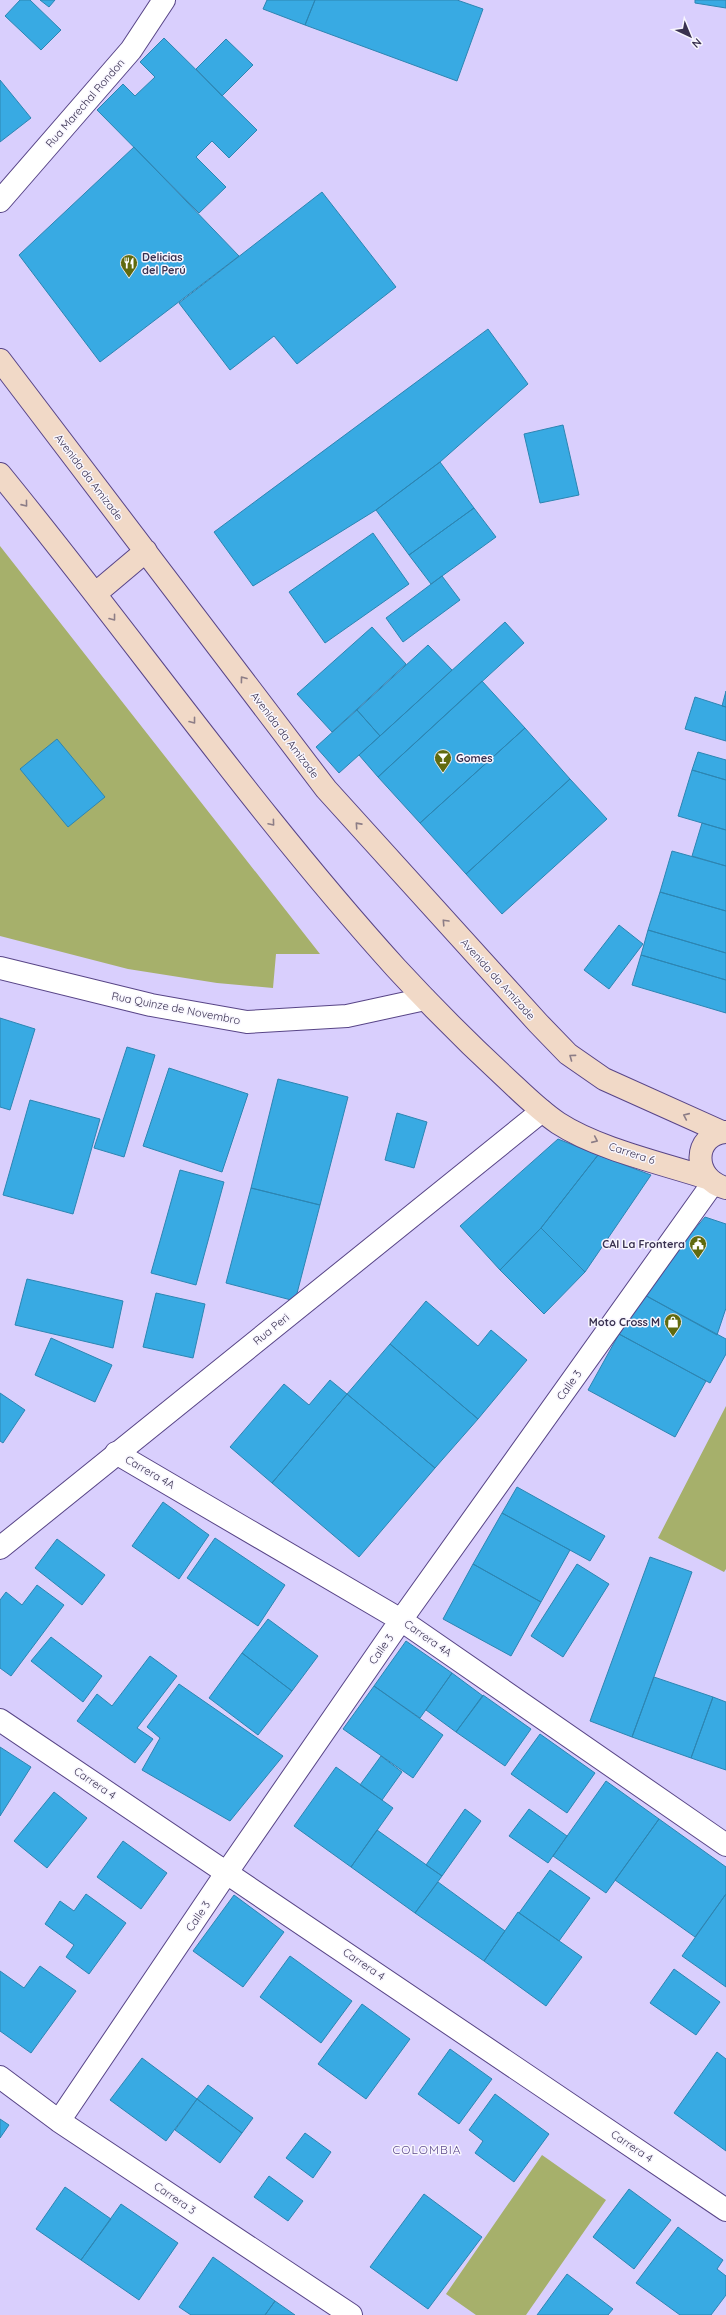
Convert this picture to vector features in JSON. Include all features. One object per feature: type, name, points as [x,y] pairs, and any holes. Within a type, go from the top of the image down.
[{"type":"main road","name":"Avenida da Amizade","points":[[0,360],[326,789],[538,1023],[568,1054],[604,1079],[724,1132]]},
{"type":"main road","points":[[0,474],[269,819],[372,941],[425,999],[542,1111]]},
{"type":"main road","points":[[95,594],[146,551]]},
{"type":"main road","name":"Carrera 6","points":[[542,1111],[560,1124],[600,1143],[715,1183]]},
{"type":"main road","points":[[715,1183],[702,1170],[702,1151],[706,1142],[724,1132]]},
{"type":"street","name":"Rua Marechal Rondon","points":[[0,201],[131,50],[164,0]]},
{"type":"street","name":"Rua Quinze de Novembro","points":[[0,968],[151,1005],[247,1022],[347,1016],[425,999]]},
{"type":"street","name":"Rua Peri","points":[[0,1548],[116,1452],[542,1111]]},
{"type":"street","name":"Calle 3","points":[[59,2121],[227,1872],[401,1620],[715,1183]]},
{"type":"street","name":"Carrera 4A","points":[[116,1452],[401,1620],[726,1844]]},
{"type":"street","name":"Carrera 4","points":[[0,1720],[726,2210]]},
{"type":"street","name":"Carrera 3","points":[[0,2078],[59,2121],[351,2315]]},
{"type":"green space","points":[[0,546],[320,954],[276,954],[273,988],[217,983],[128,969],[0,936]]},
{"type":"green space","points":[[726,1406],[726,1569],[724,1572],[658,1538]]},
{"type":"green space","points":[[542,2155],[606,2200],[526,2315],[476,2315],[446,2294]]},
{"type":"building","points":[[20,0],[30,0],[61,30],[41,50],[5,16]]},
{"type":"building","points":[[40,0],[55,0],[49,7]]},
{"type":"building","points":[[267,0],[315,0],[305,25],[263,9]]},
{"type":"building","points":[[315,0],[457,0],[483,9],[457,81],[305,25]]},
{"type":"building","points":[[695,0],[726,0],[726,8],[695,3]]},
{"type":"building","points":[[164,38],[257,130],[229,158],[212,141],[196,157],[226,187],[199,213],[97,110],[123,84],[135,96],[155,77],[140,62]]},
{"type":"building","points":[[226,39],[253,65],[222,96],[196,69]]},
{"type":"building","points":[[0,80],[31,118],[0,142]]},
{"type":"building","points":[[134,147],[239,256],[100,362],[19,255]]},
{"type":"building","points":[[322,192],[396,287],[297,364],[274,336],[230,370],[179,303]]},
{"type":"building","points":[[488,329],[528,384],[440,462],[376,510],[253,586],[214,532]]},
{"type":"building","points":[[563,425],[579,495],[540,503],[524,434]]},
{"type":"building","points":[[440,462],[474,508],[409,555],[376,510]]},
{"type":"building","points":[[474,508],[496,537],[431,584],[409,555]]},
{"type":"building","points":[[373,533],[409,584],[325,643],[289,592]]},
{"type":"building","points":[[442,576],[460,600],[403,642],[386,618]]},
{"type":"building","points":[[505,622],[524,643],[378,777],[359,755]]},
{"type":"building","points":[[372,627],[406,664],[332,732],[297,694]]},
{"type":"building","points":[[428,645],[452,670],[380,736],[357,710]]},
{"type":"building","points":[[482,681],[525,728],[420,823],[378,777]]},
{"type":"building","points":[[726,691],[726,707],[722,706]]},
{"type":"building","points":[[695,697],[726,707],[726,741],[685,729]]},
{"type":"building","points":[[357,710],[380,736],[339,773],[316,747]]},
{"type":"building","points":[[525,728],[570,779],[466,874],[420,823]]},
{"type":"building","points":[[57,739],[105,797],[68,827],[20,769]]},
{"type":"building","points":[[698,752],[726,760],[726,780],[692,770]]},
{"type":"building","points":[[692,770],[726,780],[726,830],[678,816]]},
{"type":"building","points":[[570,779],[607,819],[502,914],[466,874]]},
{"type":"building","points":[[702,823],[726,830],[726,866],[692,856]]},
{"type":"building","points":[[672,851],[726,866],[726,911],[660,892]]},
{"type":"building","points":[[660,892],[726,911],[726,953],[648,930]]},
{"type":"building","points":[[619,925],[643,944],[609,989],[584,970]]},
{"type":"building","points":[[648,930],[726,953],[726,980],[641,955]]},
{"type":"building","points":[[641,955],[726,980],[726,1013],[632,985]]},
{"type":"building","points":[[0,1018],[35,1029],[10,1110],[0,1107]]},
{"type":"building","points":[[127,1047],[155,1055],[124,1157],[94,1148]]},
{"type":"building","points":[[169,1068],[248,1094],[222,1172],[143,1146]]},
{"type":"building","points":[[278,1079],[348,1097],[320,1205],[251,1188]]},
{"type":"building","points":[[30,1100],[100,1119],[73,1214],[3,1195]]},
{"type":"building","points":[[397,1113],[427,1122],[414,1168],[385,1160]]},
{"type":"building","points":[[558,1139],[598,1155],[541,1228],[500,1270],[460,1226]]},
{"type":"building","points":[[598,1155],[651,1175],[585,1272],[541,1228]]},
{"type":"building","points":[[180,1170],[224,1182],[196,1285],[151,1273]]},
{"type":"building","points":[[251,1188],[320,1205],[295,1301],[226,1283]]},
{"type":"building","name":"CAI La Frontera","points":[[705,1217],[726,1224],[726,1308],[717,1335],[641,1293]]},
{"type":"building","points":[[541,1228],[585,1272],[544,1314],[500,1270]]},
{"type":"building","points":[[27,1279],[123,1301],[113,1348],[15,1325]]},
{"type":"building","points":[[156,1293],[205,1304],[193,1358],[143,1347]]},
{"type":"building","name":"Moto Cross M","points":[[641,1293],[726,1339],[726,1354],[710,1383],[619,1334]]},
{"type":"building","points":[[426,1301],[478,1346],[491,1330],[527,1360],[478,1419],[390,1344]]},
{"type":"building","points":[[619,1334],[706,1381],[675,1437],[588,1390]]},
{"type":"building","points":[[51,1338],[112,1365],[95,1402],[35,1375]]},
{"type":"building","points":[[390,1344],[478,1419],[435,1468],[347,1394]]},
{"type":"building","points":[[330,1380],[347,1394],[272,1483],[230,1447],[284,1384],[309,1405]]},
{"type":"building","points":[[0,1393],[25,1410],[3,1443],[0,1441]]},
{"type":"building","points":[[347,1394],[435,1468],[359,1557],[272,1483]]},
{"type":"building","points":[[517,1487],[605,1536],[590,1561],[502,1513]]},
{"type":"building","points":[[163,1502],[209,1535],[179,1579],[132,1546]]},
{"type":"building","points":[[502,1513],[570,1550],[541,1602],[473,1564]]},
{"type":"building","points":[[215,1538],[285,1585],[258,1626],[187,1578]]},
{"type":"building","points":[[57,1539],[105,1575],[82,1605],[35,1568]]},
{"type":"building","points":[[650,1557],[692,1572],[632,1737],[590,1721]]},
{"type":"building","points":[[473,1564],[541,1602],[511,1656],[443,1619]]},
{"type":"building","points":[[577,1564],[609,1584],[563,1657],[531,1636]]},
{"type":"building","points":[[37,1585],[64,1605],[11,1676],[0,1668],[0,1600],[6,1592],[22,1605]]},
{"type":"building","points":[[268,1619],[318,1656],[292,1691],[242,1653]]},
{"type":"building","points":[[51,1637],[102,1676],[83,1702],[31,1661]]},
{"type":"building","points":[[406,1641],[452,1673],[420,1718],[374,1686]]},
{"type":"building","points":[[242,1653],[292,1691],[258,1735],[209,1698]]},
{"type":"building","points":[[150,1656],[177,1676],[137,1728],[153,1739],[135,1763],[77,1721],[97,1694],[112,1706]]},
{"type":"building","points":[[452,1673],[483,1696],[456,1732],[426,1710]]},
{"type":"building","points":[[654,1677],[713,1697],[691,1758],[632,1737]]},
{"type":"building","points":[[179,1684],[283,1756],[230,1821],[142,1770],[160,1738],[147,1727]]},
{"type":"building","points":[[374,1686],[443,1735],[413,1778],[343,1729]]},
{"type":"building","points":[[483,1695],[531,1729],[505,1766],[456,1732]]},
{"type":"building","points":[[713,1697],[726,1702],[726,1770],[691,1758]]},
{"type":"building","points":[[540,1734],[595,1773],[567,1813],[511,1774]]},
{"type":"building","points":[[0,1747],[31,1767],[0,1816]]},
{"type":"building","points":[[381,1756],[402,1772],[382,1800],[360,1785]]},
{"type":"building","points":[[336,1767],[393,1808],[351,1867],[294,1826]]},
{"type":"building","points":[[606,1781],[659,1819],[606,1893],[553,1856]]},
{"type":"building","points":[[54,1792],[87,1818],[47,1868],[14,1841]]},
{"type":"building","points":[[465,1809],[481,1821],[442,1876],[426,1865]]},
{"type":"building","points":[[529,1809],[567,1836],[548,1863],[509,1836]]},
{"type":"building","points":[[659,1819],[726,1867],[726,1894],[695,1937],[615,1880]]},
{"type":"building","points":[[377,1830],[442,1876],[415,1913],[351,1867]]},
{"type":"building","points":[[123,1841],[167,1873],[141,1909],[97,1877]]},
{"type":"building","points":[[550,1870],[590,1898],[559,1941],[519,1913]]},
{"type":"building","points":[[438,1882],[505,1931],[484,1961],[415,1913]]},
{"type":"building","points":[[86,1894],[126,1923],[89,1974],[66,1957],[74,1945],[45,1924],[60,1901],[74,1911]]},
{"type":"building","points":[[726,1894],[726,1987],[682,1956]]},
{"type":"building","points":[[234,1895],[284,1932],[243,1987],[193,1951]]},
{"type":"building","points":[[518,1912],[582,1957],[546,2006],[484,1961]]},
{"type":"building","points":[[290,1956],[352,2001],[321,2043],[260,1997]]},
{"type":"building","points":[[40,1966],[76,1991],[31,2053],[0,2031],[0,1971],[24,1988]]},
{"type":"building","points":[[674,1969],[720,2002],[696,2035],[650,2003]]},
{"type":"building","points":[[362,2004],[410,2039],[366,2099],[318,2064]]},
{"type":"building","points":[[450,2049],[492,2079],[459,2124],[418,2094]]},
{"type":"building","points":[[717,2052],[726,2059],[726,2151],[674,2113]]},
{"type":"building","points":[[142,2058],[197,2099],[166,2141],[110,2100]]},
{"type":"building","points":[[208,2085],[253,2118],[242,2133],[197,2099]]},
{"type":"building","points":[[495,2094],[549,2134],[514,2182],[475,2153],[483,2141],[469,2130]]},
{"type":"building","points":[[197,2099],[242,2133],[220,2163],[175,2130]]},
{"type":"building","points":[[0,2119],[9,2125],[0,2138]]},
{"type":"building","points":[[305,2133],[331,2152],[313,2178],[286,2158]]},
{"type":"building","points":[[269,2176],[303,2201],[288,2221],[254,2197]]},
{"type":"building","points":[[65,2187],[111,2219],[81,2260],[36,2229]]},
{"type":"building","points":[[629,2189],[671,2220],[634,2269],[593,2237]]},
{"type":"building","points":[[424,2194],[482,2237],[428,2309],[370,2267]]},
{"type":"building","points":[[121,2204],[178,2243],[139,2300],[81,2260]]},
{"type":"building","points":[[678,2227],[723,2260],[717,2269],[726,2276],[726,2295],[711,2315],[680,2315],[636,2283]]},
{"type":"building","points":[[213,2257],[275,2301],[265,2315],[191,2315],[179,2307]]},
{"type":"building","points":[[567,2274],[613,2309],[608,2315],[537,2315]]},
{"type":"building","points":[[275,2301],[295,2315],[265,2315]]},
{"type":"place","name":"Delicias del Perú","points":[[129,278]]},
{"type":"place","name":"Gomes","points":[[443,773]]},
{"type":"place","name":"CAI La Frontera","points":[[698,1259]]},
{"type":"place","name":"Moto Cross M","points":[[673,1337]]},
{"type":"district","name":"COLOMBIA","points":[[427,2149]]}]
